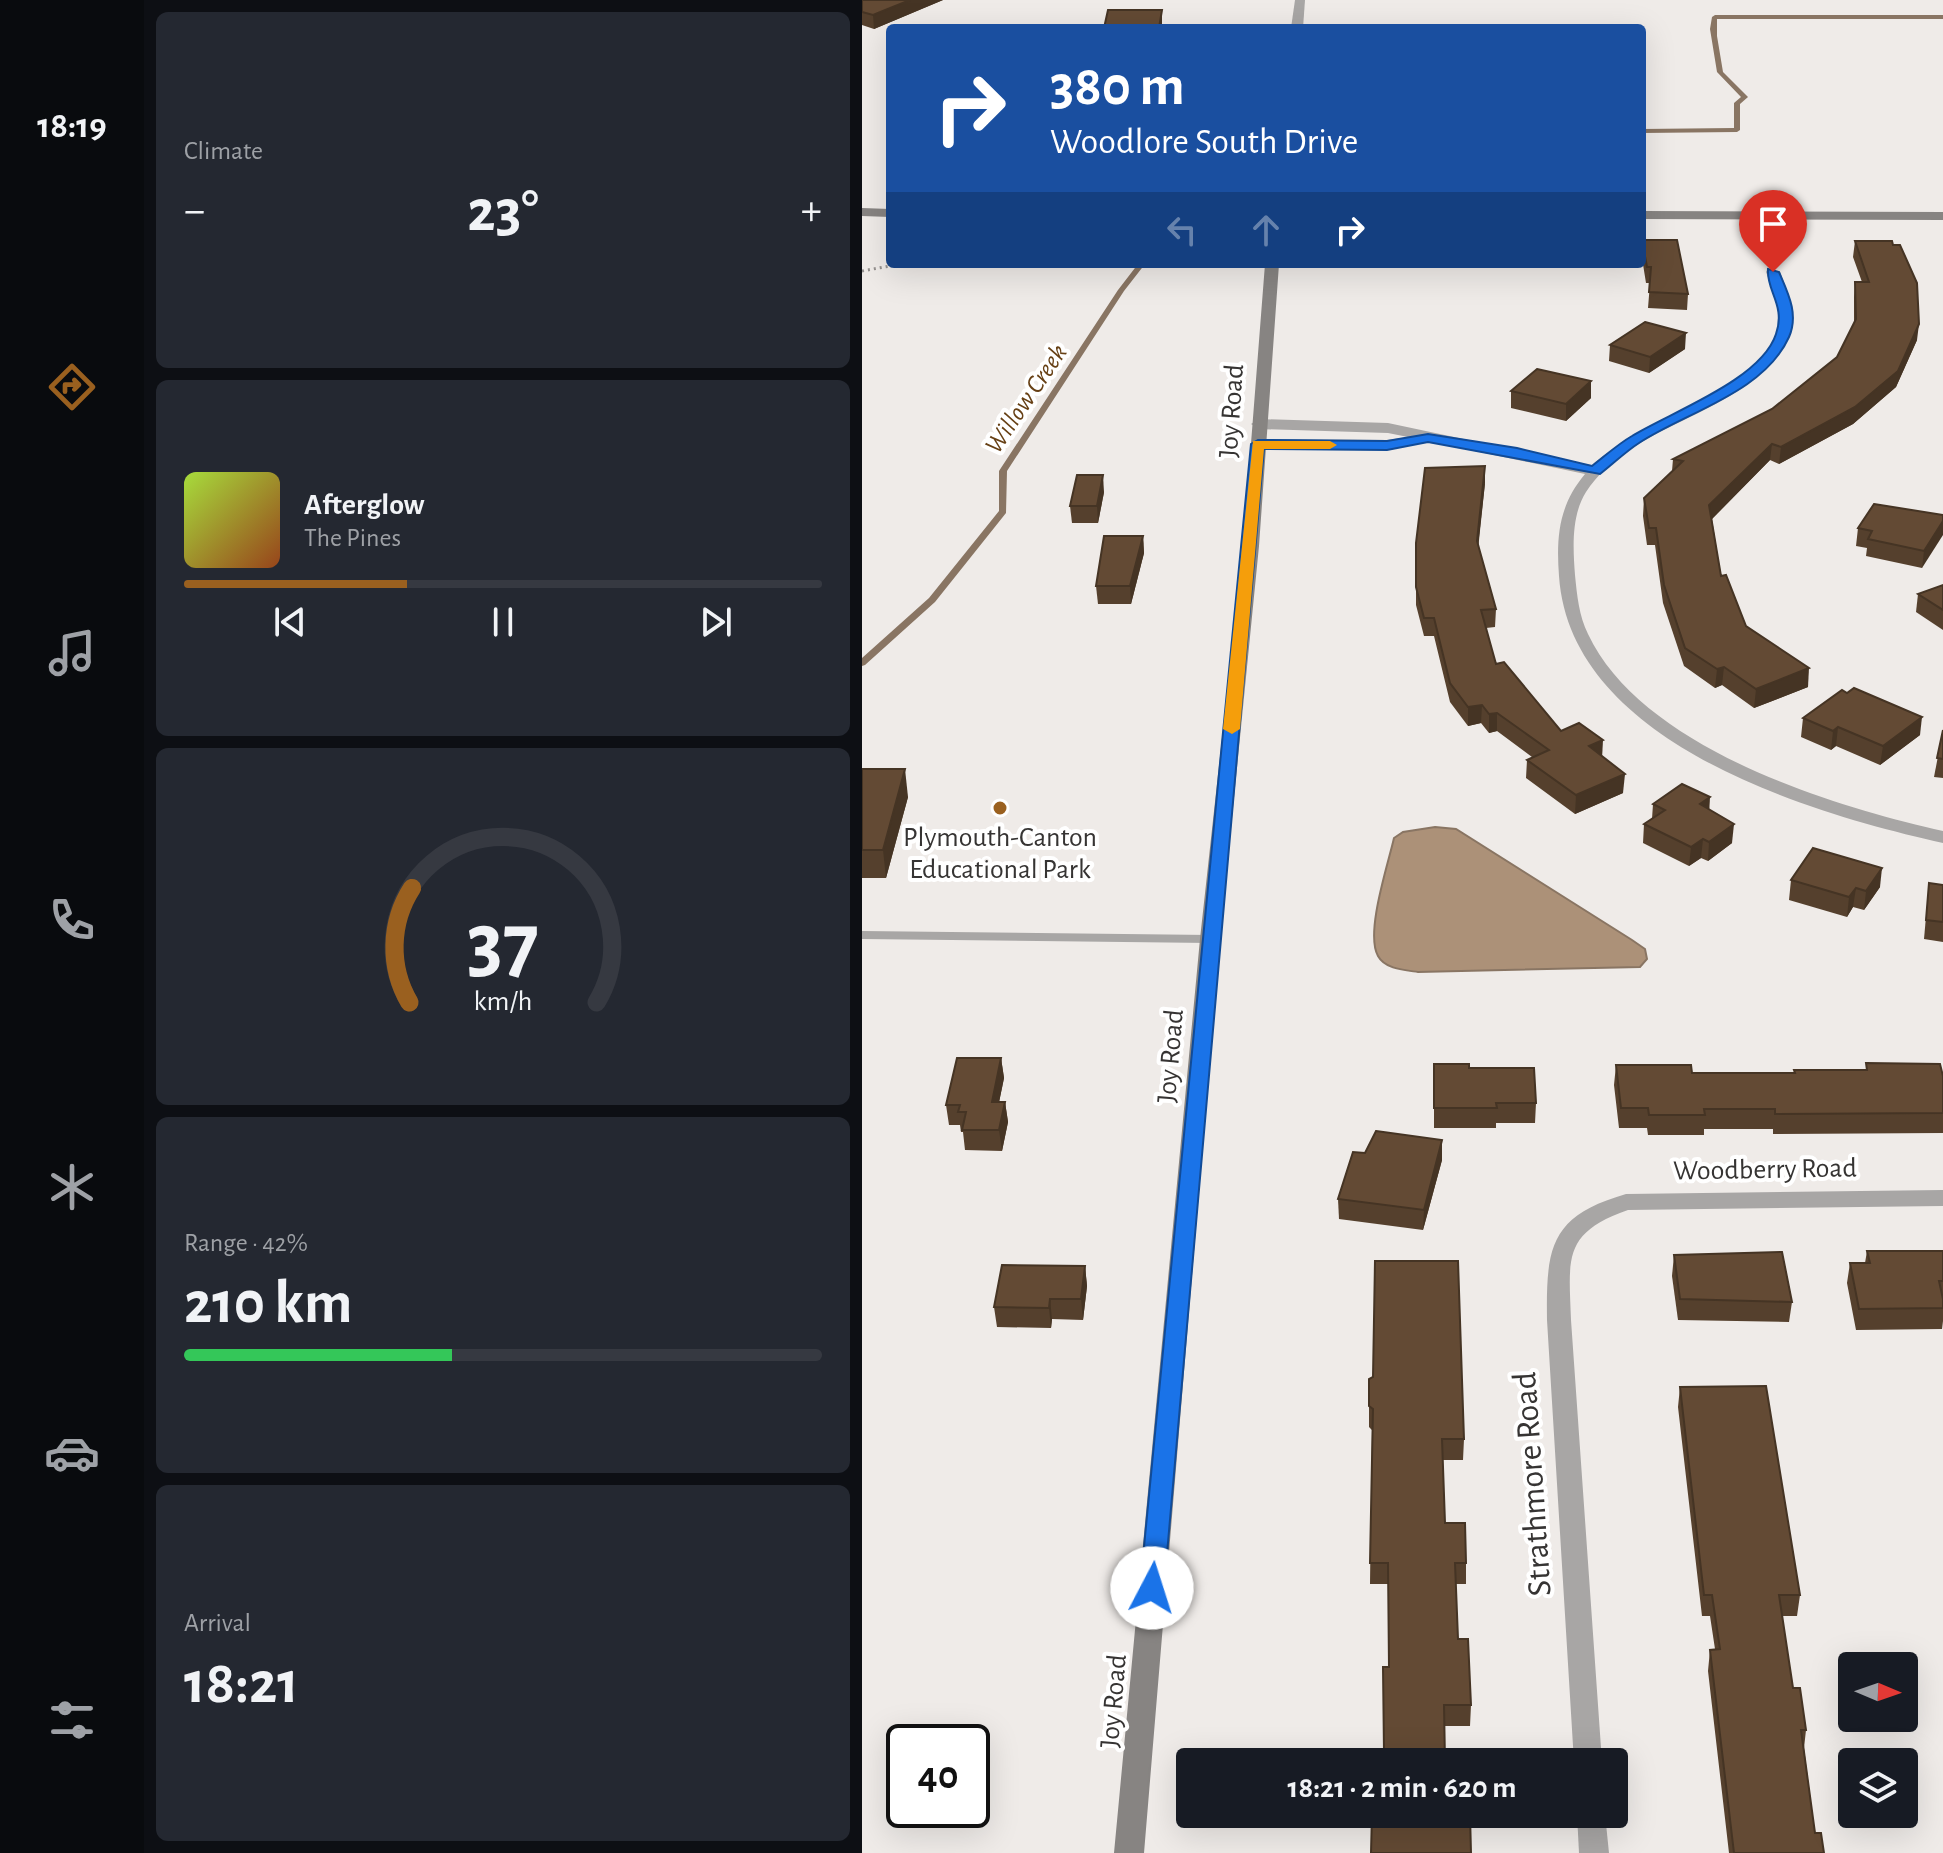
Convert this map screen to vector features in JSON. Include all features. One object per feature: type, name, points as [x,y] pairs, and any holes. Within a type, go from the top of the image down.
[{"type":"street","points":[[1297,24],[1300,0]]},
{"type":"street","points":[[862,212],[886,213]]},
{"type":"street","points":[[1646,215],[1943,216]]},
{"type":"street","name":"Joy Road","points":[[1129,1853],[1272,268]]},
{"type":"street","points":[[1773,272],[1786,306],[1786,321],[1782,337],[1766,361],[1734,385],[1634,440],[1595,471],[1578,491],[1568,517],[1568,582],[1572,617],[1583,642],[1619,689],[1672,731],[1760,778],[1864,818],[1943,837]]},
{"type":"street","points":[[1258,434],[1387,445],[1428,438],[1517,452],[1595,471]]},
{"type":"street","name":"Woodberry Road","points":[[1591,1215],[1626,1202],[1943,1198]]},
{"type":"street","name":"Strathmore Road","points":[[1587,1748],[1558,1256],[1566,1236],[1591,1215]]},
{"type":"street","points":[[1592,1828],[1594,1853]]},
{"type":"lane","points":[[862,935],[1210,939]]},
{"type":"path","points":[[862,271],[886,267]]},
{"type":"shaded area","points":[[1435,827],[1456,829],[1632,940],[1645,949],[1647,959],[1640,967],[1418,972],[1385,964],[1378,956],[1374,932],[1394,838],[1403,832]]},
{"type":"building","points":[[862,0],[910,0],[873,15],[862,12]]},
{"type":"building","points":[[1108,10],[1162,10],[1160,24],[1105,24]]},
{"type":"building","points":[[1646,240],[1677,240],[1688,294],[1649,292],[1651,267],[1647,267]]},
{"type":"building","points":[[1855,241],[1892,241],[1893,245],[1900,245],[1917,283],[1919,324],[1898,371],[1855,407],[1781,447],[1772,444],[1709,505],[1721,576],[1726,575],[1746,626],[1809,668],[1756,689],[1724,667],[1717,669],[1685,648],[1664,585],[1656,528],[1649,528],[1644,498],[1683,461],[1673,459],[1772,409],[1837,357],[1856,319],[1855,282],[1869,282]]},
{"type":"building","points":[[1645,322],[1686,333],[1650,357],[1610,345]]},
{"type":"building","points":[[1537,369],[1591,381],[1566,404],[1511,391]]},
{"type":"building","points":[[1485,466],[1477,541],[1496,609],[1481,610],[1496,664],[1504,662],[1561,731],[1579,723],[1603,740],[1589,746],[1625,774],[1576,795],[1527,760],[1549,750],[1497,713],[1489,714],[1482,705],[1468,707],[1450,683],[1434,618],[1424,618],[1416,587],[1416,543],[1425,468]]},
{"type":"building","points":[[1077,475],[1103,475],[1097,506],[1070,506]]},
{"type":"building","points":[[1874,504],[1943,515],[1943,521],[1924,551],[1868,539],[1872,531],[1858,528]]},
{"type":"building","points":[[1104,536],[1143,536],[1130,586],[1096,586]]},
{"type":"building","points":[[1943,585],[1943,610],[1918,594]]},
{"type":"building","points":[[1854,688],[1922,717],[1883,746],[1838,727],[1833,731],[1803,718],[1842,690],[1847,693]]},
{"type":"building","points":[[1943,730],[1943,759],[1937,758]]},
{"type":"building","points":[[862,769],[905,769],[883,850],[862,850]]},
{"type":"building","points":[[1682,784],[1710,797],[1700,804],[1734,824],[1709,842],[1703,839],[1691,847],[1644,824],[1665,810],[1653,804]]},
{"type":"building","points":[[1813,848],[1882,868],[1866,891],[1856,888],[1849,897],[1791,880]]},
{"type":"building","points":[[1929,883],[1943,885],[1943,922],[1926,920]]},
{"type":"building","points":[[957,1058],[1001,1058],[992,1102],[1005,1102],[999,1130],[962,1130],[966,1112],[958,1112],[960,1105],[946,1105]]},
{"type":"building","points":[[1866,1063],[1940,1064],[1943,1113],[1775,1114],[1775,1109],[1704,1109],[1705,1115],[1649,1115],[1648,1108],[1621,1108],[1616,1065],[1691,1065],[1692,1073],[1795,1073],[1794,1070],[1867,1070]]},
{"type":"building","points":[[1434,1064],[1469,1064],[1469,1068],[1534,1068],[1536,1103],[1496,1103],[1497,1108],[1434,1108]]},
{"type":"building","points":[[1376,1131],[1442,1140],[1424,1210],[1338,1199],[1353,1152],[1365,1153]]},
{"type":"building","points":[[1867,1251],[1943,1251],[1943,1281],[1939,1281],[1943,1308],[1859,1309],[1850,1263],[1870,1263]]},
{"type":"building","points":[[1782,1252],[1792,1302],[1680,1299],[1674,1255]]},
{"type":"building","points":[[1375,1261],[1458,1261],[1464,1439],[1442,1439],[1445,1523],[1465,1523],[1466,1563],[1455,1563],[1458,1639],[1468,1639],[1471,1705],[1444,1705],[1445,1748],[1384,1748],[1383,1667],[1389,1667],[1388,1563],[1370,1563],[1373,1409],[1369,1406],[1369,1379],[1373,1377]]},
{"type":"building","points":[[1002,1265],[1085,1266],[1081,1299],[1050,1299],[1049,1308],[994,1307]]},
{"type":"building","points":[[1766,1386],[1800,1595],[1779,1595],[1793,1688],[1800,1688],[1806,1730],[1801,1730],[1815,1833],[1821,1833],[1824,1853],[1734,1853],[1710,1650],[1720,1649],[1712,1595],[1704,1595],[1680,1387]]},
{"type":"building","points":[[1372,1828],[1470,1828],[1471,1853],[1371,1853]]},
{"type":"waterway","name":"Willow Creek","points":[[1646,131],[1737,130],[1737,103],[1745,97],[1720,72],[1713,29],[1715,17],[1943,17]]},
{"type":"waterway","name":"Willow Creek","points":[[862,663],[932,600],[1003,511],[1003,471],[1121,290],[1139,268]]},
{"type":"slow traffic","points":[[1232,729],[1258,444],[1330,445]]},
{"type":"place","name":"Plymouth-Canton Educational Park","points":[[1000,808]]},
{"type":"route","points":[[1152,1588],[1210,939],[1251,546],[1258,444],[1387,445],[1428,438],[1517,452],[1595,471],[1634,440],[1713,398],[1755,372],[1766,361],[1776,349],[1786,321],[1786,306],[1773,272]]}]
